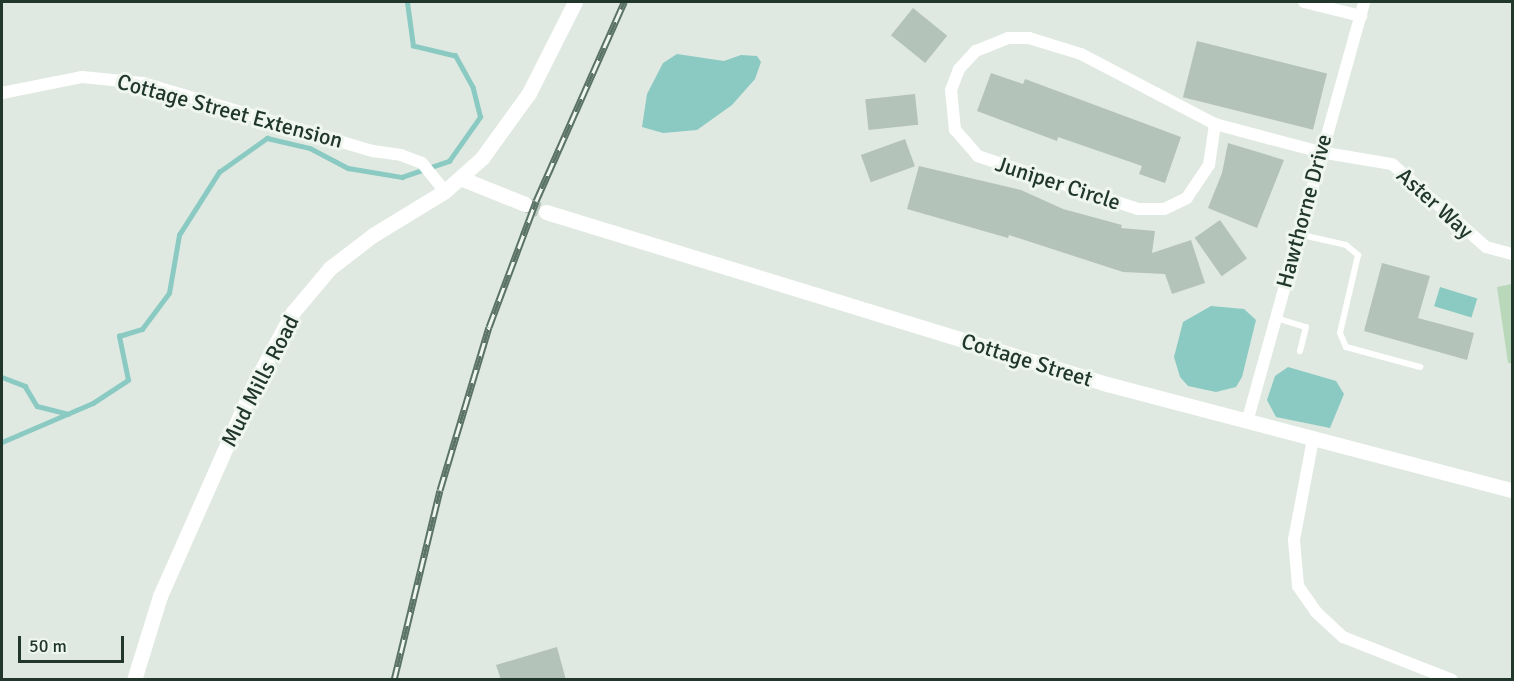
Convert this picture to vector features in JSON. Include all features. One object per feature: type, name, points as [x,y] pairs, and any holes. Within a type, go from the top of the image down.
[{"type":"street","name":"Mud Mills Road","points":[[134,680],[160,596],[255,384],[293,312],[330,268],[373,235],[445,191],[508,127],[575,2]]},
{"type":"street","points":[[1304,2],[1361,16]]},
{"type":"street","name":"Hawthorne Drive","points":[[1247,422],[1297,234],[1364,2]]},
{"type":"street","name":"Juniper Circle","points":[[1215,124],[1209,165],[1187,198],[1164,208],[1138,208],[978,156],[955,130],[951,90],[959,69],[975,51],[1008,38],[1029,38],[1081,54],[1215,124],[1320,152]]},
{"type":"street","name":"Cottage Street Extension","points":[[2,93],[82,77],[143,83],[422,163],[445,191]]},
{"type":"street","name":"Aster Way","points":[[1320,152],[1392,164],[1458,227],[1486,247],[1512,254]]},
{"type":"street","points":[[460,178],[525,204]]},
{"type":"street","name":"Cottage Street","points":[[546,212],[1107,384],[1512,490]]},
{"type":"street","points":[[1313,439],[1294,540],[1298,586],[1316,612],[1343,637],[1452,680]]},
{"type":"lane","points":[[1297,234],[1346,244],[1358,255],[1340,333],[1346,347],[1420,367]]},
{"type":"lane","points":[[1275,318],[1306,327],[1300,351]]},
{"type":"green space","points":[[1512,284],[1512,363],[1508,363],[1497,287]]},
{"type":"water","points":[[677,54],[724,61],[741,55],[757,56],[761,62],[755,79],[732,105],[697,130],[663,133],[642,127],[647,94],[663,63]]},
{"type":"water","points":[[1440,287],[1477,298],[1471,318],[1434,306]]},
{"type":"water","points":[[1211,306],[1244,309],[1256,320],[1242,377],[1236,387],[1216,392],[1188,386],[1180,377],[1174,357],[1183,322]]},
{"type":"water","points":[[1288,367],[1336,381],[1344,394],[1330,428],[1276,417],[1267,400],[1275,376]]},
{"type":"building","points":[[913,8],[947,36],[925,63],[891,35]]},
{"type":"building","points":[[1197,41],[1327,73],[1313,130],[1183,97]]},
{"type":"building","points":[[991,73],[1023,84],[1025,79],[1181,137],[1165,183],[1139,174],[1142,166],[1058,137],[1057,141],[977,111]]},
{"type":"building","points":[[915,94],[918,125],[869,130],[865,99]]},
{"type":"building","points":[[905,139],[915,166],[871,182],[861,155]]},
{"type":"building","points":[[1228,143],[1284,160],[1257,228],[1208,208],[1222,173]]},
{"type":"building","points":[[919,166],[1021,190],[1063,209],[1122,225],[1121,228],[1155,231],[1152,253],[1191,240],[1205,283],[1172,294],[1165,274],[1123,272],[1009,235],[1008,238],[907,209]]},
{"type":"building","points":[[1220,220],[1247,259],[1222,276],[1195,238]]},
{"type":"building","points":[[1382,263],[1430,276],[1418,318],[1474,333],[1467,360],[1364,331]]},
{"type":"building","points":[[557,647],[566,680],[501,680],[496,665]]},
{"type":"waterway","points":[[2,442],[93,403],[128,380],[119,336],[142,329],[169,293],[179,235],[219,172],[267,138],[310,148],[348,168],[402,177],[449,161],[480,117],[473,88],[455,56],[413,46],[407,2]]},
{"type":"waterway","points":[[2,377],[25,386],[37,406],[68,414]]},
{"type":"tunnel","points":[[525,204],[546,212]]},
{"type":"railway","points":[[394,680],[440,490],[489,327],[536,201],[624,2]]}]
